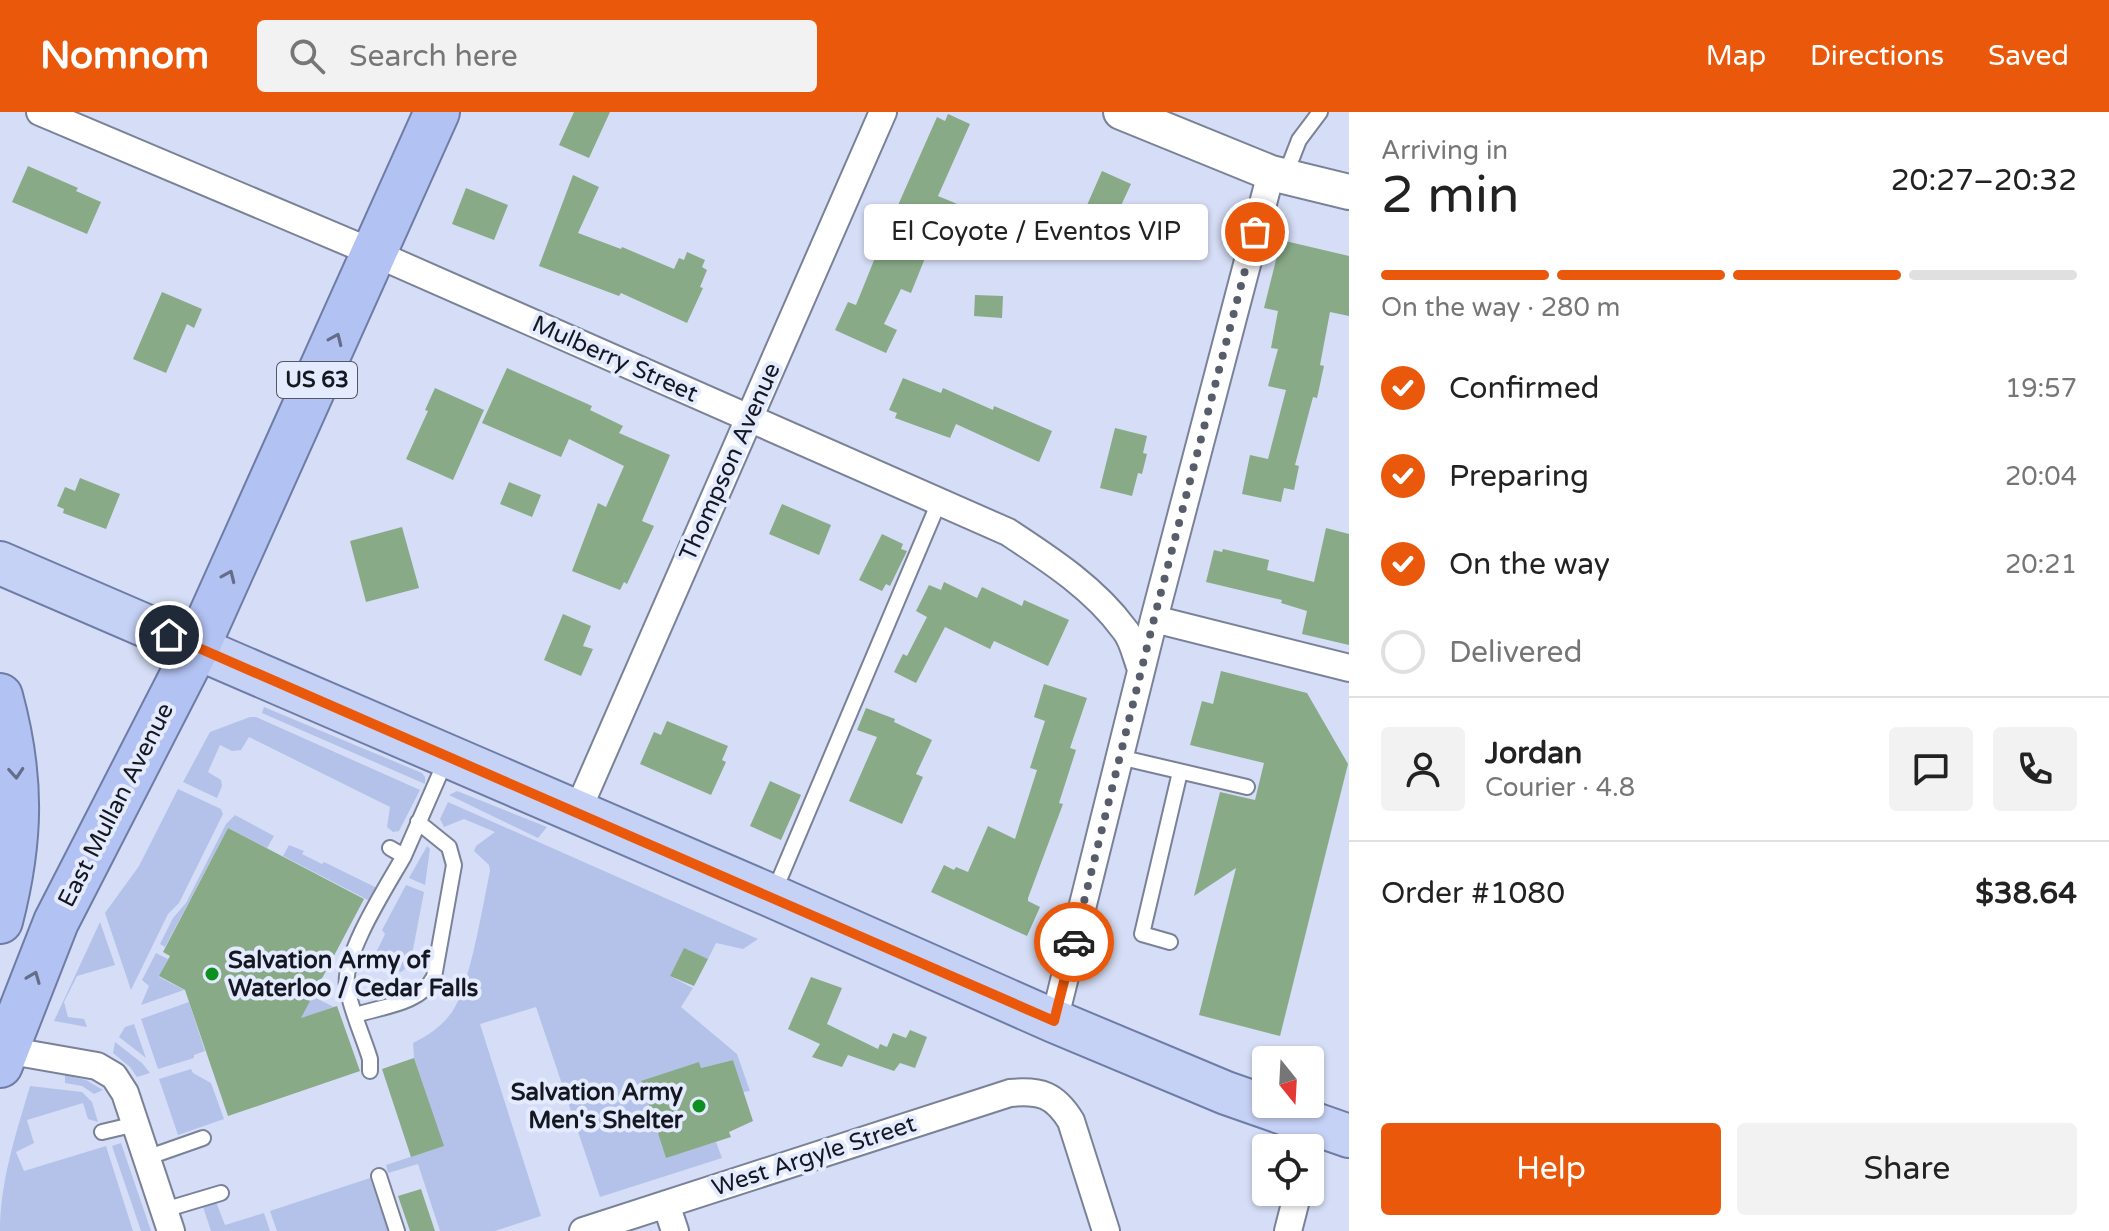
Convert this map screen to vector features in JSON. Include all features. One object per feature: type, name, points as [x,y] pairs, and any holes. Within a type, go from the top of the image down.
[{"type":"highway","name":"East Mullan Avenue","points":[[2,1054],[56,922],[197,647],[437,112]]},
{"type":"highway","points":[[0,696],[17,775],[14,854],[0,921]]},
{"type":"main road","points":[[0,563],[1325,1136]]},
{"type":"street","name":"Mulberry Street","points":[[40,112],[374,253],[1008,532],[1053,562],[1096,598],[1126,631],[1141,669]]},
{"type":"street","name":"Thompson Avenue","points":[[577,812],[883,112]]},
{"type":"street","points":[[1121,112],[1278,174],[1349,192]]},
{"type":"street","points":[[1054,1021],[1154,619],[1278,174]]},
{"type":"street","points":[[1154,619],[1349,668]]},
{"type":"street","points":[[2,1054],[74,1061],[106,1070],[120,1082],[168,1221]]},
{"type":"street","name":"West Argyle Street","points":[[583,1231],[1010,1093],[1028,1091],[1046,1095],[1061,1105],[1071,1121],[1106,1231]]},
{"type":"street","points":[[666,1204],[675,1231]]},
{"type":"street","points":[[1288,1231],[1294,1206]]},
{"type":"lane","points":[[1278,174],[1320,112]]},
{"type":"lane","points":[[772,896],[939,502]]},
{"type":"lane","points":[[370,1071],[370,1059],[347,986],[347,969],[397,852],[418,822],[448,756]]},
{"type":"lane","points":[[1119,757],[1247,787]]},
{"type":"lane","points":[[1170,942],[1142,934],[1180,772]]},
{"type":"lane","points":[[356,1015],[415,997],[426,991],[434,977],[454,865],[449,847],[418,822]]},
{"type":"lane","points":[[102,1132],[136,1124]]},
{"type":"lane","points":[[146,1158],[203,1138]]},
{"type":"lane","points":[[379,1176],[397,1231]]},
{"type":"lane","points":[[168,1221],[221,1193]]},
{"type":"shaded area","points":[[264,707],[422,773],[425,784],[262,713]]},
{"type":"shaded area","points":[[250,717],[420,790],[399,831],[393,832],[387,827],[390,807],[249,737],[241,750],[232,751],[220,745],[208,772],[221,780],[217,798],[183,782],[210,732]]},
{"type":"shaded area","points":[[178,789],[221,809],[223,814],[179,903],[168,914],[131,990],[105,913],[139,866]]},
{"type":"shaded area","points":[[457,791],[547,827],[538,838],[449,795]]},
{"type":"shaded area","points":[[448,802],[758,939],[743,949],[716,943],[708,959],[684,949],[670,976],[693,988],[681,1007],[737,1054],[750,1091],[743,1092],[733,1060],[701,1068],[699,1063],[641,1082],[666,1157],[716,1142],[722,1158],[600,1197],[536,1007],[480,1024],[541,1216],[495,1231],[440,1231],[418,1164],[388,1173],[386,1165],[443,1146],[414,1058],[413,1043],[439,1026],[459,1000],[475,944],[490,871],[489,865],[474,851],[495,832],[464,819],[444,827],[440,819]]},
{"type":"shaded area","points":[[235,815],[274,836],[267,848],[228,828],[165,947],[160,944],[173,918],[186,903],[226,824]]},
{"type":"shaded area","points":[[289,845],[322,864],[324,862],[377,888],[370,901],[283,856]]},
{"type":"shaded area","points":[[427,846],[430,849],[425,885],[409,878]]},
{"type":"shaded area","points":[[406,885],[424,892],[410,965],[401,972],[383,967],[373,959],[385,934],[382,930]]},
{"type":"shaded area","points":[[100,922],[115,965],[77,976],[64,1002],[68,1017],[84,1019],[87,1027],[54,1021]]},
{"type":"shaded area","points":[[156,953],[168,959],[159,977],[184,990],[141,1005],[149,986],[142,980]]},
{"type":"shaded area","points":[[312,996],[334,1007],[281,1025]]},
{"type":"shaded area","points":[[189,1002],[205,1051],[194,1055],[194,1058],[158,1069],[141,1019]]},
{"type":"shaded area","points":[[134,1024],[146,1058],[119,1037],[125,1027]]},
{"type":"shaded area","points":[[115,1042],[150,1073],[137,1077],[113,1053]]},
{"type":"shaded area","points":[[191,1069],[211,1083],[224,1119],[178,1135],[159,1079]]},
{"type":"shaded area","points":[[65,1075],[86,1080],[103,1090],[94,1094],[82,1086],[65,1083]]},
{"type":"shaded area","points":[[30,1086],[82,1092],[92,1102],[98,1122],[88,1119],[83,1103],[27,1120],[34,1143],[16,1152],[24,1171],[106,1146],[133,1231],[0,1231],[6,1176]]},
{"type":"shaded area","points":[[121,1143],[151,1231],[141,1231],[112,1146]]},
{"type":"shaded area","points":[[370,1178],[388,1231],[277,1231],[270,1211]]},
{"type":"shaded area","points":[[216,1202],[225,1225],[264,1213],[270,1231],[211,1231],[203,1207]]},
{"type":"building","points":[[574,112],[610,112],[589,158],[559,145]]},
{"type":"building","points":[[948,114],[970,124],[938,196],[991,218],[979,245],[937,228],[911,293],[901,289],[884,324],[897,330],[886,353],[835,330],[848,302],[856,305],[883,238],[876,235],[887,209],[895,212],[937,117],[945,121]]},
{"type":"building","points":[[28,166],[101,202],[87,234],[12,202]]},
{"type":"building","points":[[1102,171],[1131,184],[1112,225],[1084,212]]},
{"type":"building","points":[[573,175],[599,187],[578,233],[674,269],[679,258],[684,260],[687,252],[705,260],[702,267],[707,270],[700,287],[703,288],[687,323],[621,293],[619,296],[539,266]]},
{"type":"building","points":[[466,188],[508,205],[494,240],[452,224]]},
{"type":"building","points":[[1281,240],[1349,256],[1349,316],[1330,312],[1320,365],[1324,366],[1295,465],[1299,466],[1294,490],[1284,488],[1281,502],[1242,494],[1250,455],[1268,459],[1286,390],[1268,386],[1278,349],[1271,348],[1278,311],[1264,308]]},
{"type":"building","points":[[162,292],[202,309],[194,328],[187,324],[166,373],[133,359]]},
{"type":"building","points":[[975,295],[1003,296],[1002,318],[974,316]]},
{"type":"building","points":[[507,368],[592,406],[590,410],[623,426],[619,433],[670,455],[642,521],[654,526],[627,584],[624,582],[620,590],[572,571],[598,503],[606,507],[624,466],[569,439],[561,457],[482,423]]},
{"type":"building","points":[[903,378],[941,393],[943,388],[993,410],[994,406],[1052,431],[1039,462],[956,424],[950,438],[895,418],[897,413],[889,410]]},
{"type":"building","points":[[435,388],[484,410],[453,480],[406,459]]},
{"type":"building","points":[[1115,428],[1147,436],[1142,474],[1138,473],[1132,496],[1100,488]]},
{"type":"building","points":[[80,478],[120,494],[106,529],[63,513],[64,509],[57,506],[65,487],[75,491]]},
{"type":"building","points":[[509,482],[541,495],[532,517],[500,504]]},
{"type":"building","points":[[782,504],[831,525],[819,555],[769,534]]},
{"type":"building","points":[[402,527],[419,588],[366,602],[350,541]]},
{"type":"building","points":[[1326,528],[1349,534],[1349,645],[1302,634],[1307,611],[1281,603],[1282,600],[1206,582],[1214,550],[1222,552],[1223,549],[1269,560],[1267,570],[1314,582]]},
{"type":"building","points":[[882,534],[903,544],[901,549],[907,551],[890,586],[886,584],[882,591],[859,580]]},
{"type":"building","points":[[944,582],[977,598],[982,587],[1022,606],[1024,600],[1069,620],[1048,666],[994,641],[990,649],[945,627],[916,683],[894,672],[903,654],[907,656],[927,617],[916,611],[929,585],[941,590]]},
{"type":"building","points":[[563,614],[591,626],[583,646],[593,649],[581,676],[544,660]]},
{"type":"building","points":[[1221,671],[1307,693],[1348,764],[1280,1036],[1199,1015],[1236,868],[1194,896],[1220,792],[1255,800],[1264,763],[1190,745],[1202,701],[1213,704]]},
{"type":"building","points":[[1044,684],[1087,698],[1070,748],[1076,750],[1059,803],[1063,804],[1028,898],[1040,907],[1027,936],[931,892],[944,865],[968,872],[988,826],[1015,839],[1037,770],[1030,768],[1045,721],[1034,717]]},
{"type":"building","points":[[866,708],[895,719],[894,722],[932,740],[916,774],[923,777],[902,824],[849,801],[877,737],[857,730]]},
{"type":"building","points":[[667,721],[728,746],[722,760],[726,762],[711,795],[640,764],[654,732],[661,735]]},
{"type":"building","points":[[770,781],[801,795],[781,840],[750,826]]},
{"type":"building","name":"Salvation Army of Waterloo / Cedar Falls","points":[[228,828],[364,899],[301,1018],[337,1006],[360,1071],[228,1116],[185,990],[159,976],[170,956],[163,952]]},
{"type":"building","points":[[684,948],[708,959],[694,986],[670,976]]},
{"type":"building","points":[[811,977],[842,988],[827,1024],[878,1049],[880,1044],[887,1047],[893,1033],[906,1038],[910,1030],[927,1037],[915,1068],[900,1063],[894,1071],[848,1055],[842,1067],[812,1057],[820,1044],[788,1029]]},
{"type":"building","points":[[414,1058],[444,1146],[411,1157],[382,1069]]},
{"type":"building","name":"Salvation Army Men's Shelter","points":[[733,1060],[753,1121],[729,1132],[731,1137],[666,1158],[641,1081],[699,1062],[701,1068]]},
{"type":"building","points":[[421,1189],[435,1231],[410,1231],[398,1196]]},
{"type":"way so far","points":[[1074,942],[1255,232]]},
{"type":"place","name":"El Coyote / Eventos VIP","points":[[1255,232]]},
{"type":"place","name":"Salvation Army of Waterloo / Cedar Falls","points":[[212,974]]},
{"type":"place","name":"Salvation Army Men's Shelter","points":[[699,1106]]},
{"type":"route","points":[[169,635],[1054,1021],[1074,942]]}]
